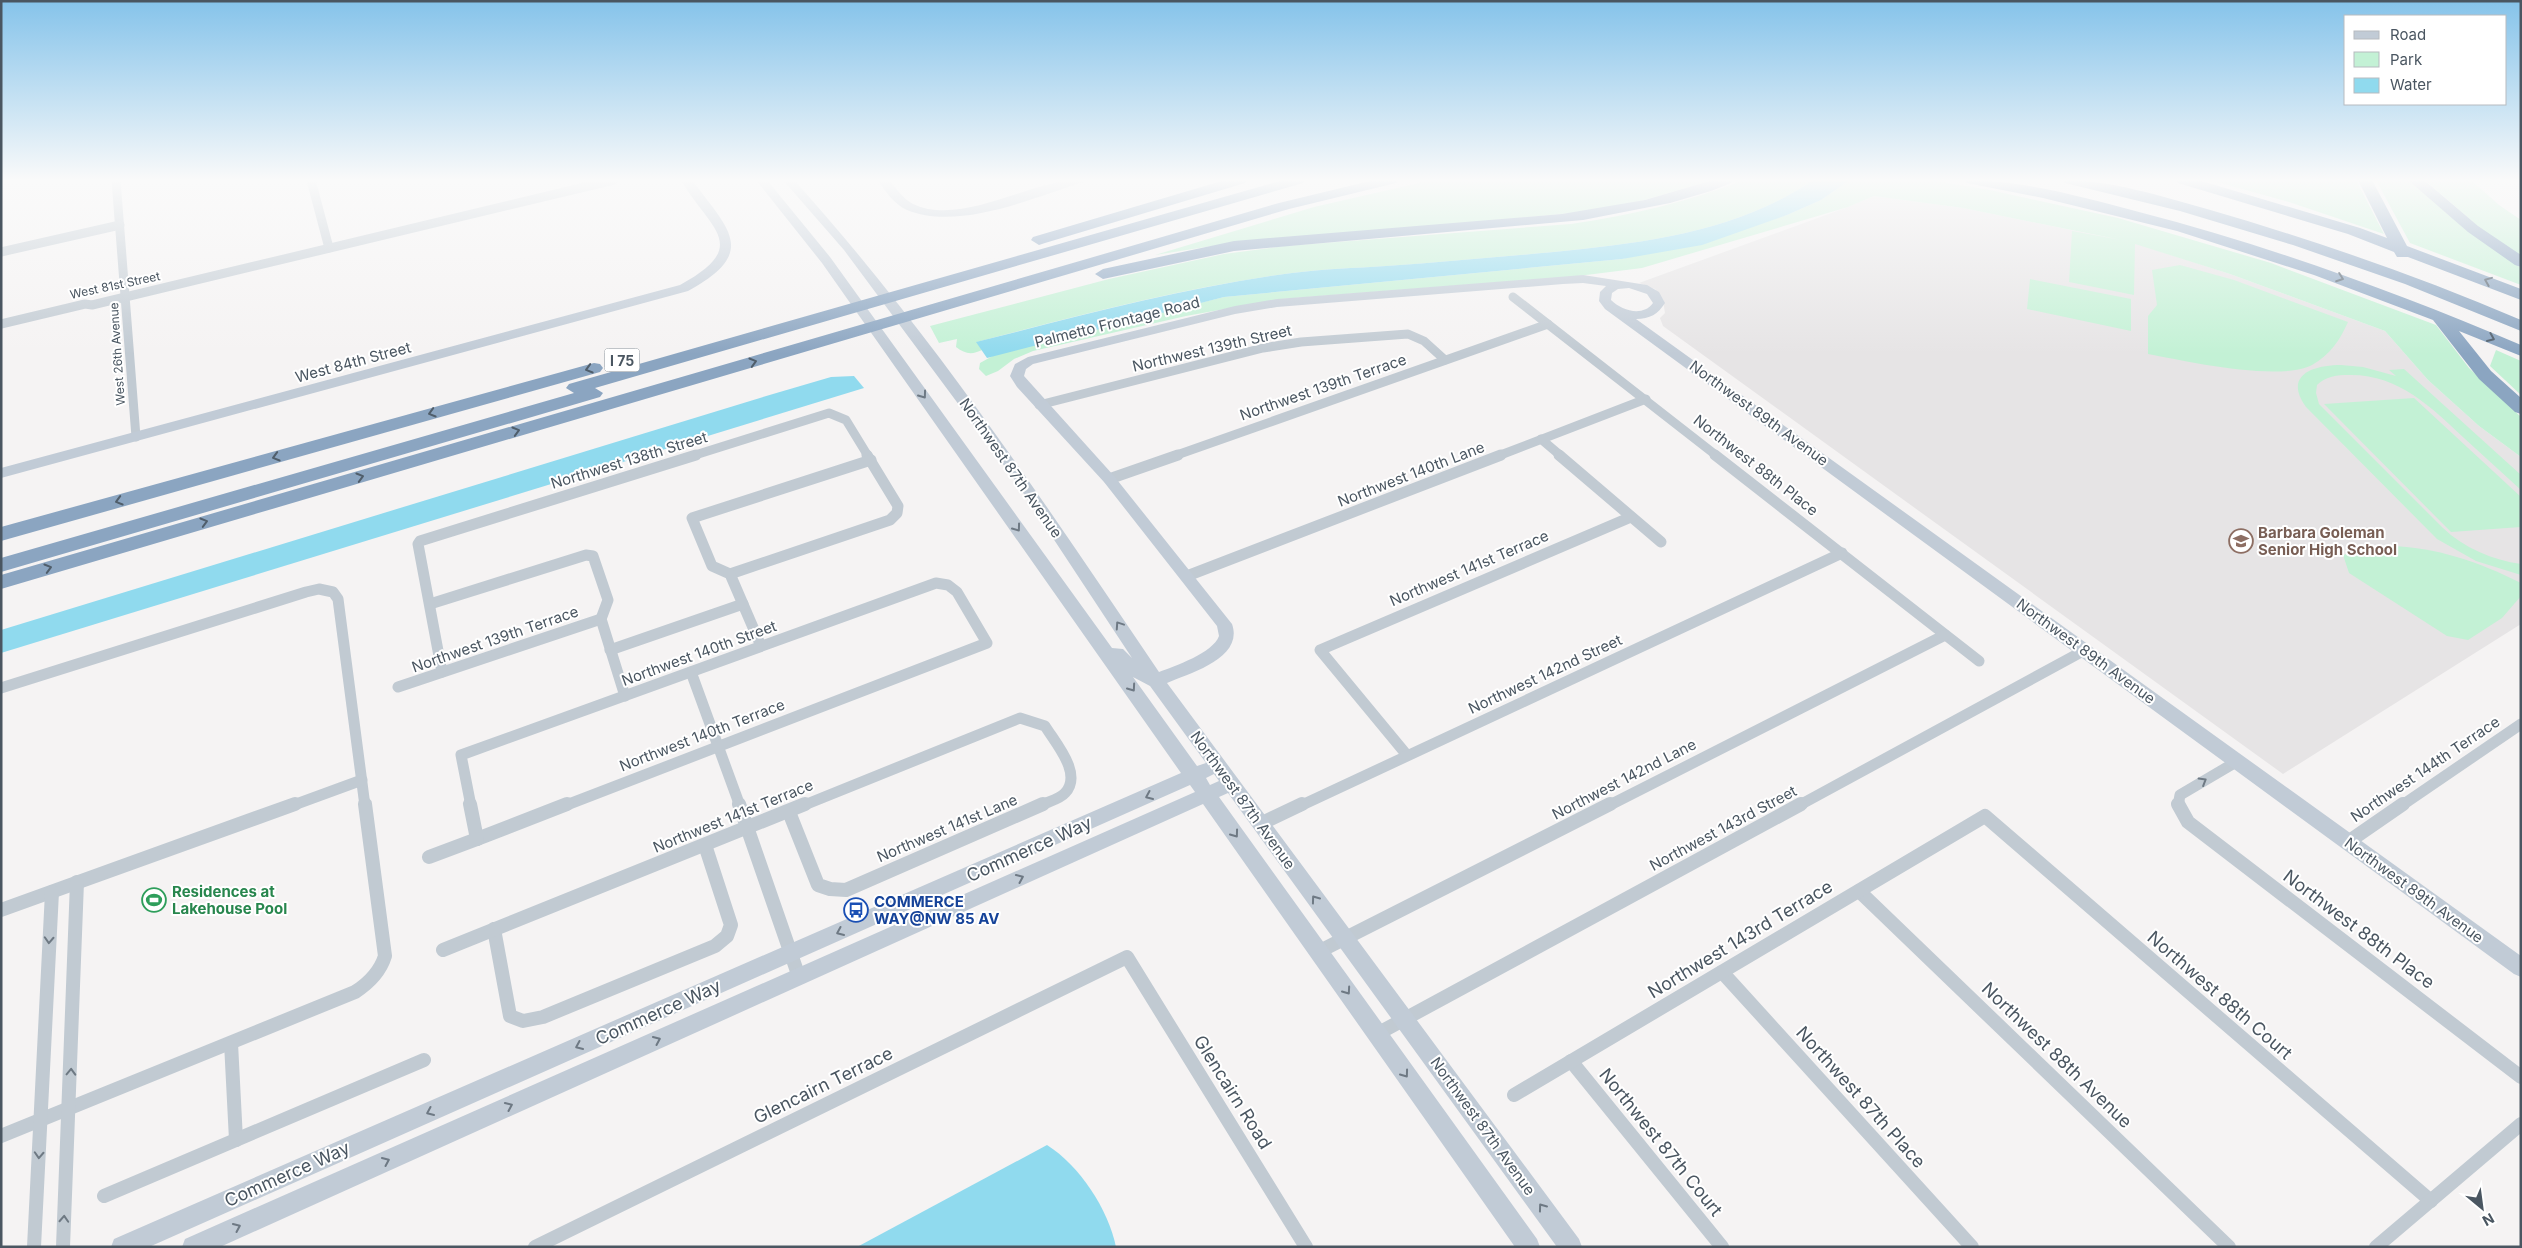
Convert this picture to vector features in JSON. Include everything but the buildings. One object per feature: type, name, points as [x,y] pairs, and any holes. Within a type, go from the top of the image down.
[{"type":"highway","name":"I 75","points":[[1,534],[713,334],[1041,238]]},
{"type":"highway","points":[[1,552],[1095,238]]},
{"type":"highway","points":[[1,564],[1130,238]]},
{"type":"highway","name":"I 75","points":[[1,582],[1176,238]]},
{"type":"highway","points":[[922,314],[992,302],[1128,268],[1234,246],[1327,238]]},
{"type":"highway","points":[[2216,238],[2365,288],[2521,351]]},
{"type":"highway","points":[[2285,238],[2424,286],[2521,326]]},
{"type":"highway","points":[[2314,238],[2418,275],[2521,317]]},
{"type":"highway","points":[[2373,238],[2521,294]]},
{"type":"highway","points":[[2396,238],[2432,307],[2462,349],[2485,375],[2521,408]]},
{"type":"highway","points":[[2487,238],[2521,262]]},
{"type":"main road","points":[[710,274],[724,257],[727,242],[725,238]]},
{"type":"main road","points":[[860,262],[923,347]]},
{"type":"main road","name":"Northwest 89th Avenue","points":[[1607,304],[1624,319],[1652,336]]},
{"type":"main road","name":"Northwest 87th Avenue","points":[[1344,938],[1404,1019]]},
{"type":"main road","name":"Northwest 87th Avenue","points":[[1377,1034],[1529,1247]]},
{"type":"street","points":[[1,252],[62,238]]},
{"type":"street","name":"West 26th Avenue","points":[[121,238],[136,437]]},
{"type":"street","points":[[326,238],[329,248]]},
{"type":"street","name":"West 81st Street","points":[[1,324],[85,304],[92,305],[370,238]]},
{"type":"street","name":"Northwest 87th Avenue","points":[[807,238],[836,274],[1377,1034]]},
{"type":"street","points":[[841,238],[860,262]]},
{"type":"street","name":"West 84th Street","points":[[1,473],[669,293],[690,285],[710,274]]},
{"type":"street","name":"Palmetto Frontage Road","points":[[1156,681],[1213,655],[1224,645],[1228,636],[1224,624],[1108,479],[1039,405],[1017,376],[1020,367],[1028,360],[1235,310],[1277,303],[1563,280],[1583,279],[1644,288],[1655,294],[1658,303],[1654,310]]},
{"type":"street","name":"Palmetto Frontage Road","points":[[1563,280],[1588,285],[1607,304]]},
{"type":"street","points":[[1621,285],[1606,292],[1607,304],[1632,315],[1654,310]]},
{"type":"street","name":"Northwest 88th Place","points":[[1513,297],[1979,661]]},
{"type":"street","points":[[1652,336],[1647,329],[1646,321],[1654,310]]},
{"type":"street","name":"Northwest 139th Terrace","points":[[1108,479],[1548,324]]},
{"type":"street","name":"Northwest 139th Street","points":[[1039,405],[1220,358],[1301,342],[1408,334],[1424,341],[1445,360]]},
{"type":"street","name":"Northwest 89th Avenue","points":[[1652,336],[2236,762],[2517,960]]},
{"type":"street","name":"Northwest 87th Avenue","points":[[923,347],[1019,476],[1156,681],[1344,938]]},
{"type":"street","name":"Northwest 140th Lane","points":[[1187,576],[1646,399]]},
{"type":"street","name":"Northwest 138th Street","points":[[420,541],[829,413],[846,420]]},
{"type":"street","points":[[730,574],[890,520],[896,513],[898,506],[846,420]]},
{"type":"street","points":[[1541,439],[1661,542]]},
{"type":"street","points":[[761,646],[730,574],[712,566],[692,518],[870,460]]},
{"type":"street","name":"Northwest 141st Terrace","points":[[1406,754],[1320,650],[1630,517]]},
{"type":"street","points":[[420,541],[418,544],[442,672]]},
{"type":"street","name":"Northwest 142nd Street","points":[[1260,824],[1406,754],[1842,553]]},
{"type":"street","points":[[430,604],[586,554],[593,556],[608,600],[601,618],[625,696]]},
{"type":"street","name":"Northwest 140th Street","points":[[477,840],[461,755],[936,583],[948,585],[957,592],[987,643]]},
{"type":"street","points":[[1,688],[300,593],[313,590],[328,590],[335,594],[338,599],[384,953],[382,964],[369,982],[355,992],[1,1136]]},
{"type":"street","points":[[610,650],[743,604]]},
{"type":"street","name":"Northwest 139th Terrace","points":[[398,687],[601,618]]},
{"type":"street","points":[[1085,623],[1109,642],[1122,660],[1133,670],[1156,681]]},
{"type":"street","name":"Northwest 142nd Lane","points":[[1318,952],[1945,635]]},
{"type":"street","name":"Northwest 140th Terrace","points":[[429,857],[987,643]]},
{"type":"street","name":"Northwest 143rd Street","points":[[1377,1034],[2085,650]]},
{"type":"street","points":[[691,672],[748,828],[799,977]]},
{"type":"street","name":"Northwest 141st Terrace","points":[[443,950],[1020,718],[1036,721]]},
{"type":"street","name":"Northwest 141st Lane","points":[[789,812],[818,885],[830,890],[846,890],[1064,795],[1071,785],[1072,772],[1045,726],[1036,721]]},
{"type":"street","name":"Northwest 144th Terrace","points":[[2348,842],[2521,724]]},
{"type":"street","name":"Northwest 88th Place","points":[[2236,762],[2180,795],[2178,806],[2188,822],[2521,1077]]},
{"type":"street","name":"Commerce Way","points":[[122,1247],[1218,766]]},
{"type":"street","points":[[1,910],[362,780]]},
{"type":"street","name":"Commerce Way","points":[[193,1247],[1231,784]]},
{"type":"street","name":"Northwest 143rd Terrace","points":[[1514,1095],[1985,816]]},
{"type":"street","name":"Northwest 88th Court","points":[[1985,816],[2430,1201]]},
{"type":"street","points":[[494,930],[510,1016],[523,1021],[543,1018],[715,946],[726,936],[731,925],[705,845]]},
{"type":"street","points":[[63,1247],[70,1108],[77,882]]},
{"type":"street","name":"Northwest 88th Avenue","points":[[1859,891],[2229,1247]]},
{"type":"street","points":[[34,1247],[52,892]]},
{"type":"street","name":"Glencairn Terrace","points":[[535,1247],[1128,957]]},
{"type":"street","name":"Glencairn Road","points":[[1128,957],[1306,1247]]},
{"type":"street","name":"Northwest 87th Place","points":[[1722,972],[1972,1247]]},
{"type":"street","name":"Northwest 87th Avenue","points":[[1404,1019],[1571,1247]]},
{"type":"street","points":[[232,1043],[236,1140]]},
{"type":"street","points":[[104,1196],[424,1060]]},
{"type":"street","name":"Northwest 87th Court","points":[[1570,1061],[1722,1247]]},
{"type":"street","points":[[2376,1247],[2521,1124]]},
{"type":"shaded area","name":"Barbara Goleman Senior High School","points":[[1762,238],[2111,238],[2134,243],[2230,274],[2385,331],[2428,380],[2479,426],[2521,457],[2521,624],[2283,774],[1663,326],[1660,318],[1665,313],[1663,300],[1655,289],[1639,283]]},
{"type":"green space","points":[[1211,238],[1297,238],[1212,246],[1155,255]]},
{"type":"green space","points":[[1386,238],[1659,238],[1554,252],[1428,263],[1315,270],[1252,279],[1133,303],[977,342],[982,350],[975,353],[962,351],[956,347],[957,339],[939,343],[930,326],[1109,279],[1224,254],[1285,246]]},
{"type":"green space","points":[[1700,238],[1743,238],[1642,268],[1570,277],[1281,299],[1186,316],[1033,351],[1014,359],[998,371],[986,376],[979,369],[980,363],[998,353],[1224,297],[1622,259]]},
{"type":"green space","points":[[2072,238],[2121,240],[2112,238],[2187,238],[2271,263],[2436,325],[2469,368],[2521,417],[2521,457],[2479,426],[2428,380],[2385,331],[2230,274],[2135,244],[2134,295],[2069,282]]},
{"type":"green space","points":[[2407,238],[2479,238],[2521,268],[2521,285],[2410,243]]},
{"type":"green space","points":[[2495,238],[2521,238],[2521,256]]},
{"type":"green space","points":[[2180,265],[2234,280],[2348,322],[2338,341],[2324,357],[2312,365],[2297,370],[2255,371],[2207,365],[2148,354],[2148,316],[2157,305],[2152,270]]},
{"type":"green space","points":[[2030,279],[2131,299],[2131,331],[2027,309]]},
{"type":"green space","points":[[2496,350],[2521,361],[2521,395],[2490,366]]},
{"type":"green space","points":[[2341,365],[2363,367],[2396,376],[2389,370],[2404,369],[2521,475],[2521,490],[2426,404],[2398,386],[2367,376],[2349,375],[2332,377],[2317,385],[2316,393],[2319,404],[2443,528],[2460,542],[2479,552],[2500,560],[2521,564],[2521,575],[2476,561],[2437,539],[2306,407],[2298,387],[2304,374],[2320,367]]},
{"type":"green space","points":[[2414,398],[2521,497],[2521,527],[2451,532],[2324,404]]},
{"type":"green space","points":[[2389,546],[2424,549],[2457,557],[2489,568],[2521,583],[2521,596],[2502,618],[2468,640],[2447,636],[2349,573],[2343,555],[2371,547]]},
{"type":"water","points":[[1721,238],[1702,245],[1622,259],[1224,297],[987,358],[976,342],[1172,294],[1252,279],[1315,270],[1428,263],[1554,252],[1655,239]]},
{"type":"water","points":[[854,376],[864,388],[1,653],[1,630],[773,394],[831,377]]},
{"type":"water","points":[[1047,1145],[1071,1164],[1091,1190],[1106,1218],[1116,1247],[857,1247]]},
{"type":"place","name":"Barbara Goleman Senior High School","points":[[2241,541]]},
{"type":"place","name":"Residences at Lakehouse Pool","points":[[154,900]]},
{"type":"place","name":"COMMERCE WAY@NW 85 AV","points":[[856,910]]}]
